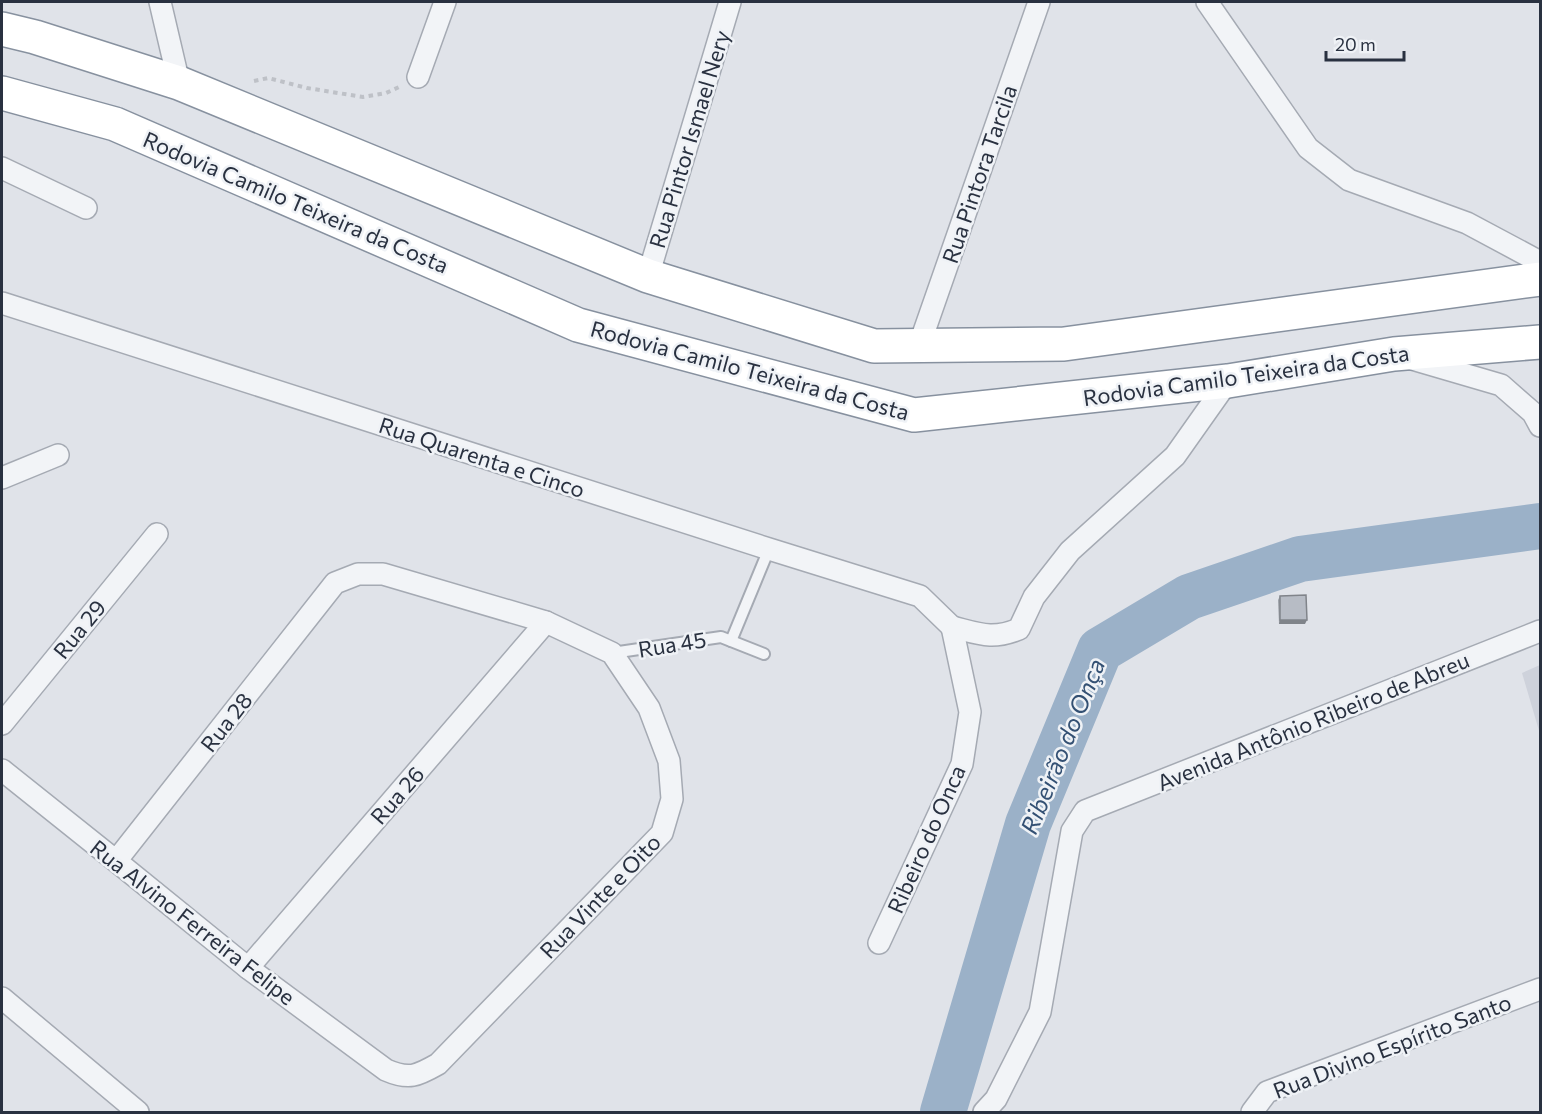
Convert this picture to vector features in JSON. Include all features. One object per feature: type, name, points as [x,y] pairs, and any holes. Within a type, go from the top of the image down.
[{"type":"highway","points":[[2,29],[36,37],[179,83],[648,276],[874,346],[1064,344],[1540,279]]},
{"type":"highway","name":"Rodovia Camilo Teixeira da Costa","points":[[2,93],[115,124],[578,325],[914,415],[1228,381],[1394,354],[1540,342]]},
{"type":"street","points":[[160,2],[179,83]]},
{"type":"street","points":[[418,77],[445,2]]},
{"type":"street","name":"Rua Pintor Ismael Nery","points":[[648,276],[730,2]]},
{"type":"street","name":"Rua Pintora Tarcila","points":[[919,346],[1040,2]]},
{"type":"street","points":[[1207,2],[1308,148],[1349,180],[1467,223],[1540,262]]},
{"type":"street","points":[[2,168],[86,208]]},
{"type":"street","name":"Rua Quarenta e Cinco","points":[[2,303],[920,596],[952,627]]},
{"type":"street","points":[[1394,354],[1501,385],[1533,413],[1540,426]]},
{"type":"street","points":[[952,627],[980,634],[1002,636],[1019,629],[1034,597],[1070,551],[1175,456],[1228,381]]},
{"type":"street","points":[[2,478],[58,455]]},
{"type":"street","name":"Rua 29","points":[[2,724],[157,534]]},
{"type":"street","name":"Rua 28","points":[[116,861],[335,583],[358,574],[383,574],[546,622]]},
{"type":"street","points":[[546,622],[612,653]]},
{"type":"street","name":"Rua 26","points":[[248,968],[546,622]]},
{"type":"street","name":"Ribeiro do Onca","points":[[879,944],[962,764],[970,712],[952,627]]},
{"type":"street","name":"Avenida Antônio Ribeiro de Abreu","points":[[984,1113],[996,1098],[1040,1012],[1072,831],[1085,811],[1540,631]]},
{"type":"street","name":"Rua Vinte e Oito","points":[[386,1070],[402,1077],[418,1075],[438,1064],[662,833],[672,799],[669,761],[649,708],[612,653]]},
{"type":"street","name":"Rua Alvino Ferreira Felipe","points":[[2,770],[248,968],[386,1070]]},
{"type":"street","name":"Rua Divino Espírito Santo","points":[[1252,1113],[1266,1092],[1540,989]]},
{"type":"street","points":[[2,998],[138,1113]]},
{"type":"lane","name":"Rua 45","points":[[731,641],[769,549]]},
{"type":"lane","name":"Rua 45","points":[[612,653],[721,637],[764,654]]},
{"type":"path","points":[[247,82],[268,78],[308,88],[363,97],[386,93],[418,77]]},
{"type":"shaded area","points":[[1540,665],[1540,734],[1522,673]]},
{"type":"building","points":[[1306,595],[1307,620],[1280,620],[1280,596]]},
{"type":"waterway","name":"Ribeirão do Onça","points":[[943,1112],[1028,824],[1100,650],[1189,597],[1300,559],[1540,526]]}]
